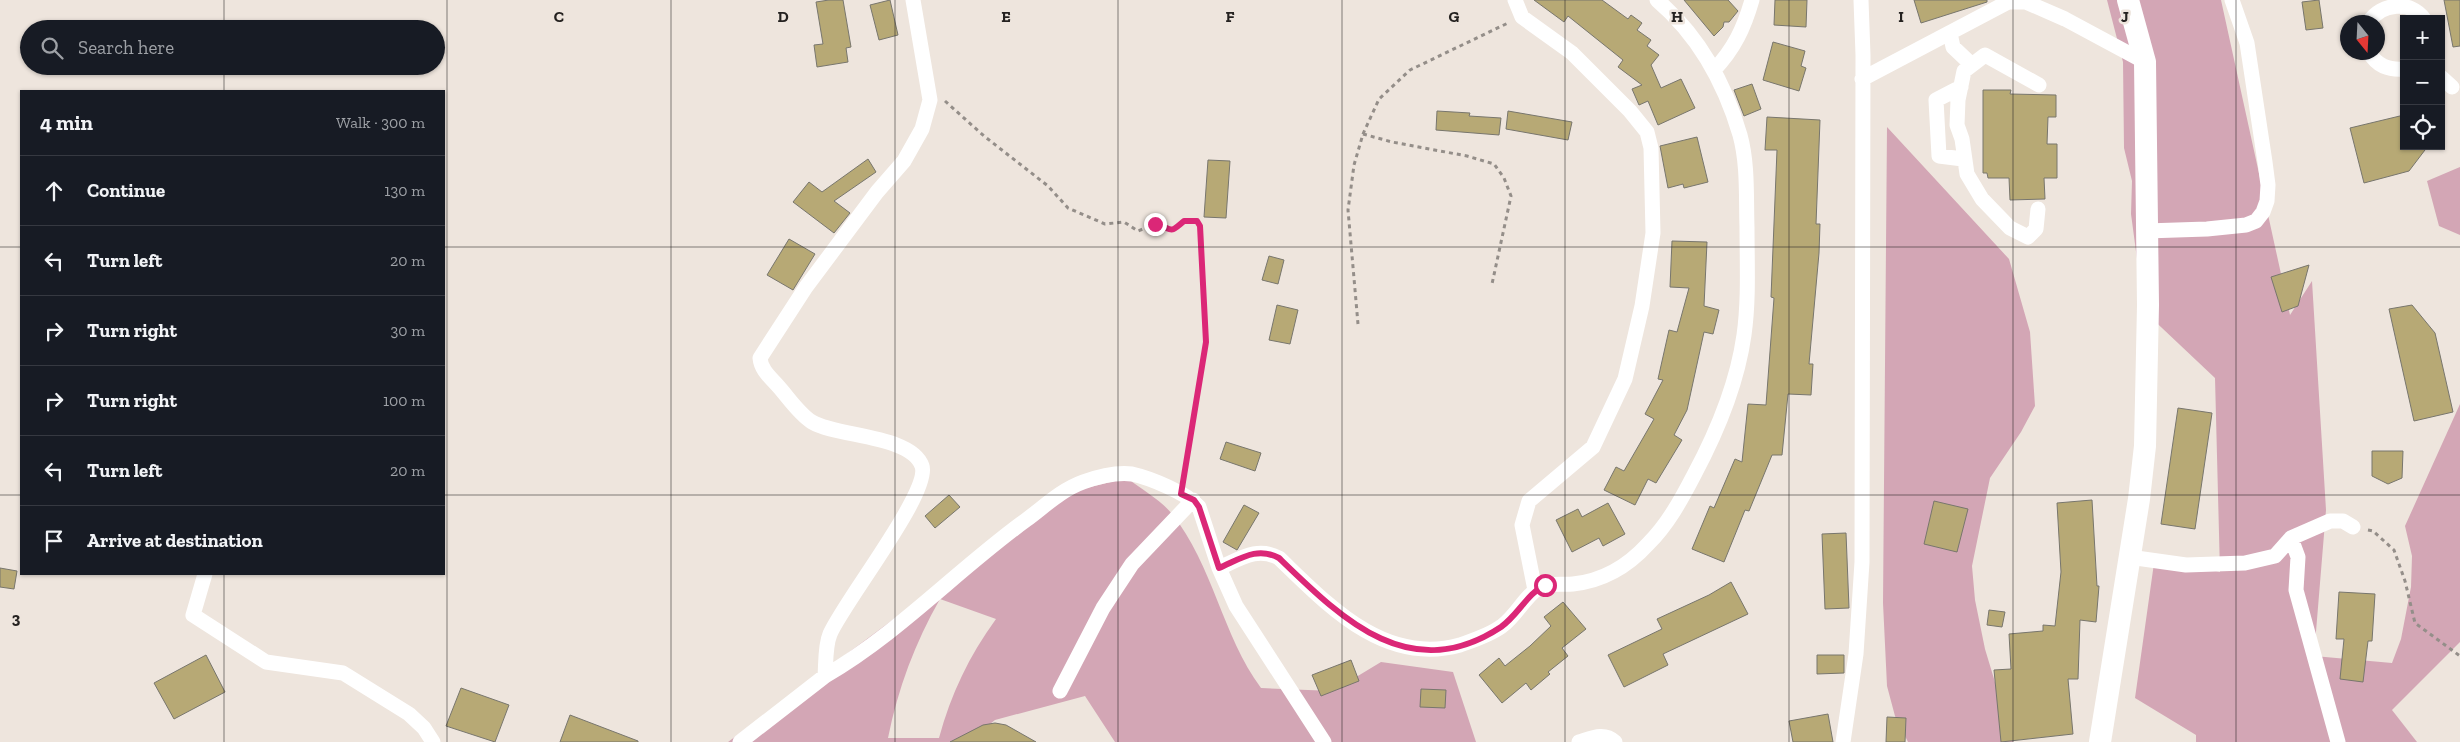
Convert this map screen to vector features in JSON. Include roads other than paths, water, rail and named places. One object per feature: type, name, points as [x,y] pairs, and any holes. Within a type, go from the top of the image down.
[{"type":"street","points":[[825,676],[828,637],[839,616],[918,492],[923,476],[923,466],[917,457],[906,450],[876,439],[812,422],[764,371],[760,358],[806,287],[914,145],[926,120],[930,100],[913,0]]},
{"type":"street","points":[[1515,0],[1522,17],[1572,53],[1620,100],[1647,132],[1650,148],[1653,233],[1642,306],[1625,379],[1592,447],[1529,501],[1522,525],[1535,590]]},
{"type":"street","points":[[1219,568],[1260,552],[1269,553],[1279,558],[1340,614],[1365,632],[1395,644],[1417,649],[1446,648],[1476,640],[1502,626],[1535,590],[1545,585],[1596,580],[1621,567],[1648,545],[1668,521],[1706,452],[1727,402],[1738,368],[1744,334],[1748,292],[1745,165],[1740,136],[1714,70],[1681,25],[1658,0]]},
{"type":"street","points":[[1714,70],[1730,53],[1745,27],[1752,0]]},
{"type":"street","points":[[1843,742],[1856,654],[1862,562],[1861,0]]},
{"type":"street","points":[[2100,742],[2145,446],[2148,305],[2145,62],[2128,0]]},
{"type":"street","points":[[2146,231],[2206,230],[2246,225],[2256,221],[2263,212],[2267,201],[2268,185],[2266,162],[2248,43],[2232,0]]},
{"type":"street","points":[[1862,79],[2008,2],[2026,2],[2065,19],[2145,62]]},
{"type":"street","points":[[2374,15],[2391,2],[2407,6],[2422,15]]},
{"type":"street","points":[[1950,33],[1953,47],[1972,66]]},
{"type":"street","points":[[2038,209],[2036,229],[2028,237],[2010,228],[1982,198],[1967,174],[1963,159],[1962,140],[1957,125],[1964,71],[1985,55],[2039,86]]},
{"type":"street","points":[[2373,60],[2390,70],[2400,69]]},
{"type":"street","points":[[1961,87],[1936,100],[1939,156],[1963,159]]},
{"type":"street","points":[[740,742],[825,676],[874,646],[996,542],[1069,488],[1084,482],[1117,474],[1132,474],[1187,497],[1205,522],[1219,568],[1236,606],[1324,742]]},
{"type":"street","points":[[1060,691],[1103,608],[1132,564],[1187,497]]},
{"type":"street","points":[[2129,557],[2186,565],[2245,564],[2275,556],[2290,538],[2330,521],[2343,521],[2353,527]]},
{"type":"street","points":[[2290,538],[2298,557],[2296,590],[2338,742]]},
{"type":"street","points":[[205,575],[193,615],[266,662],[343,673],[409,714],[424,728],[433,742]]},
{"type":"street","points":[[1579,742],[1601,736],[1608,737],[1615,742]]}]
